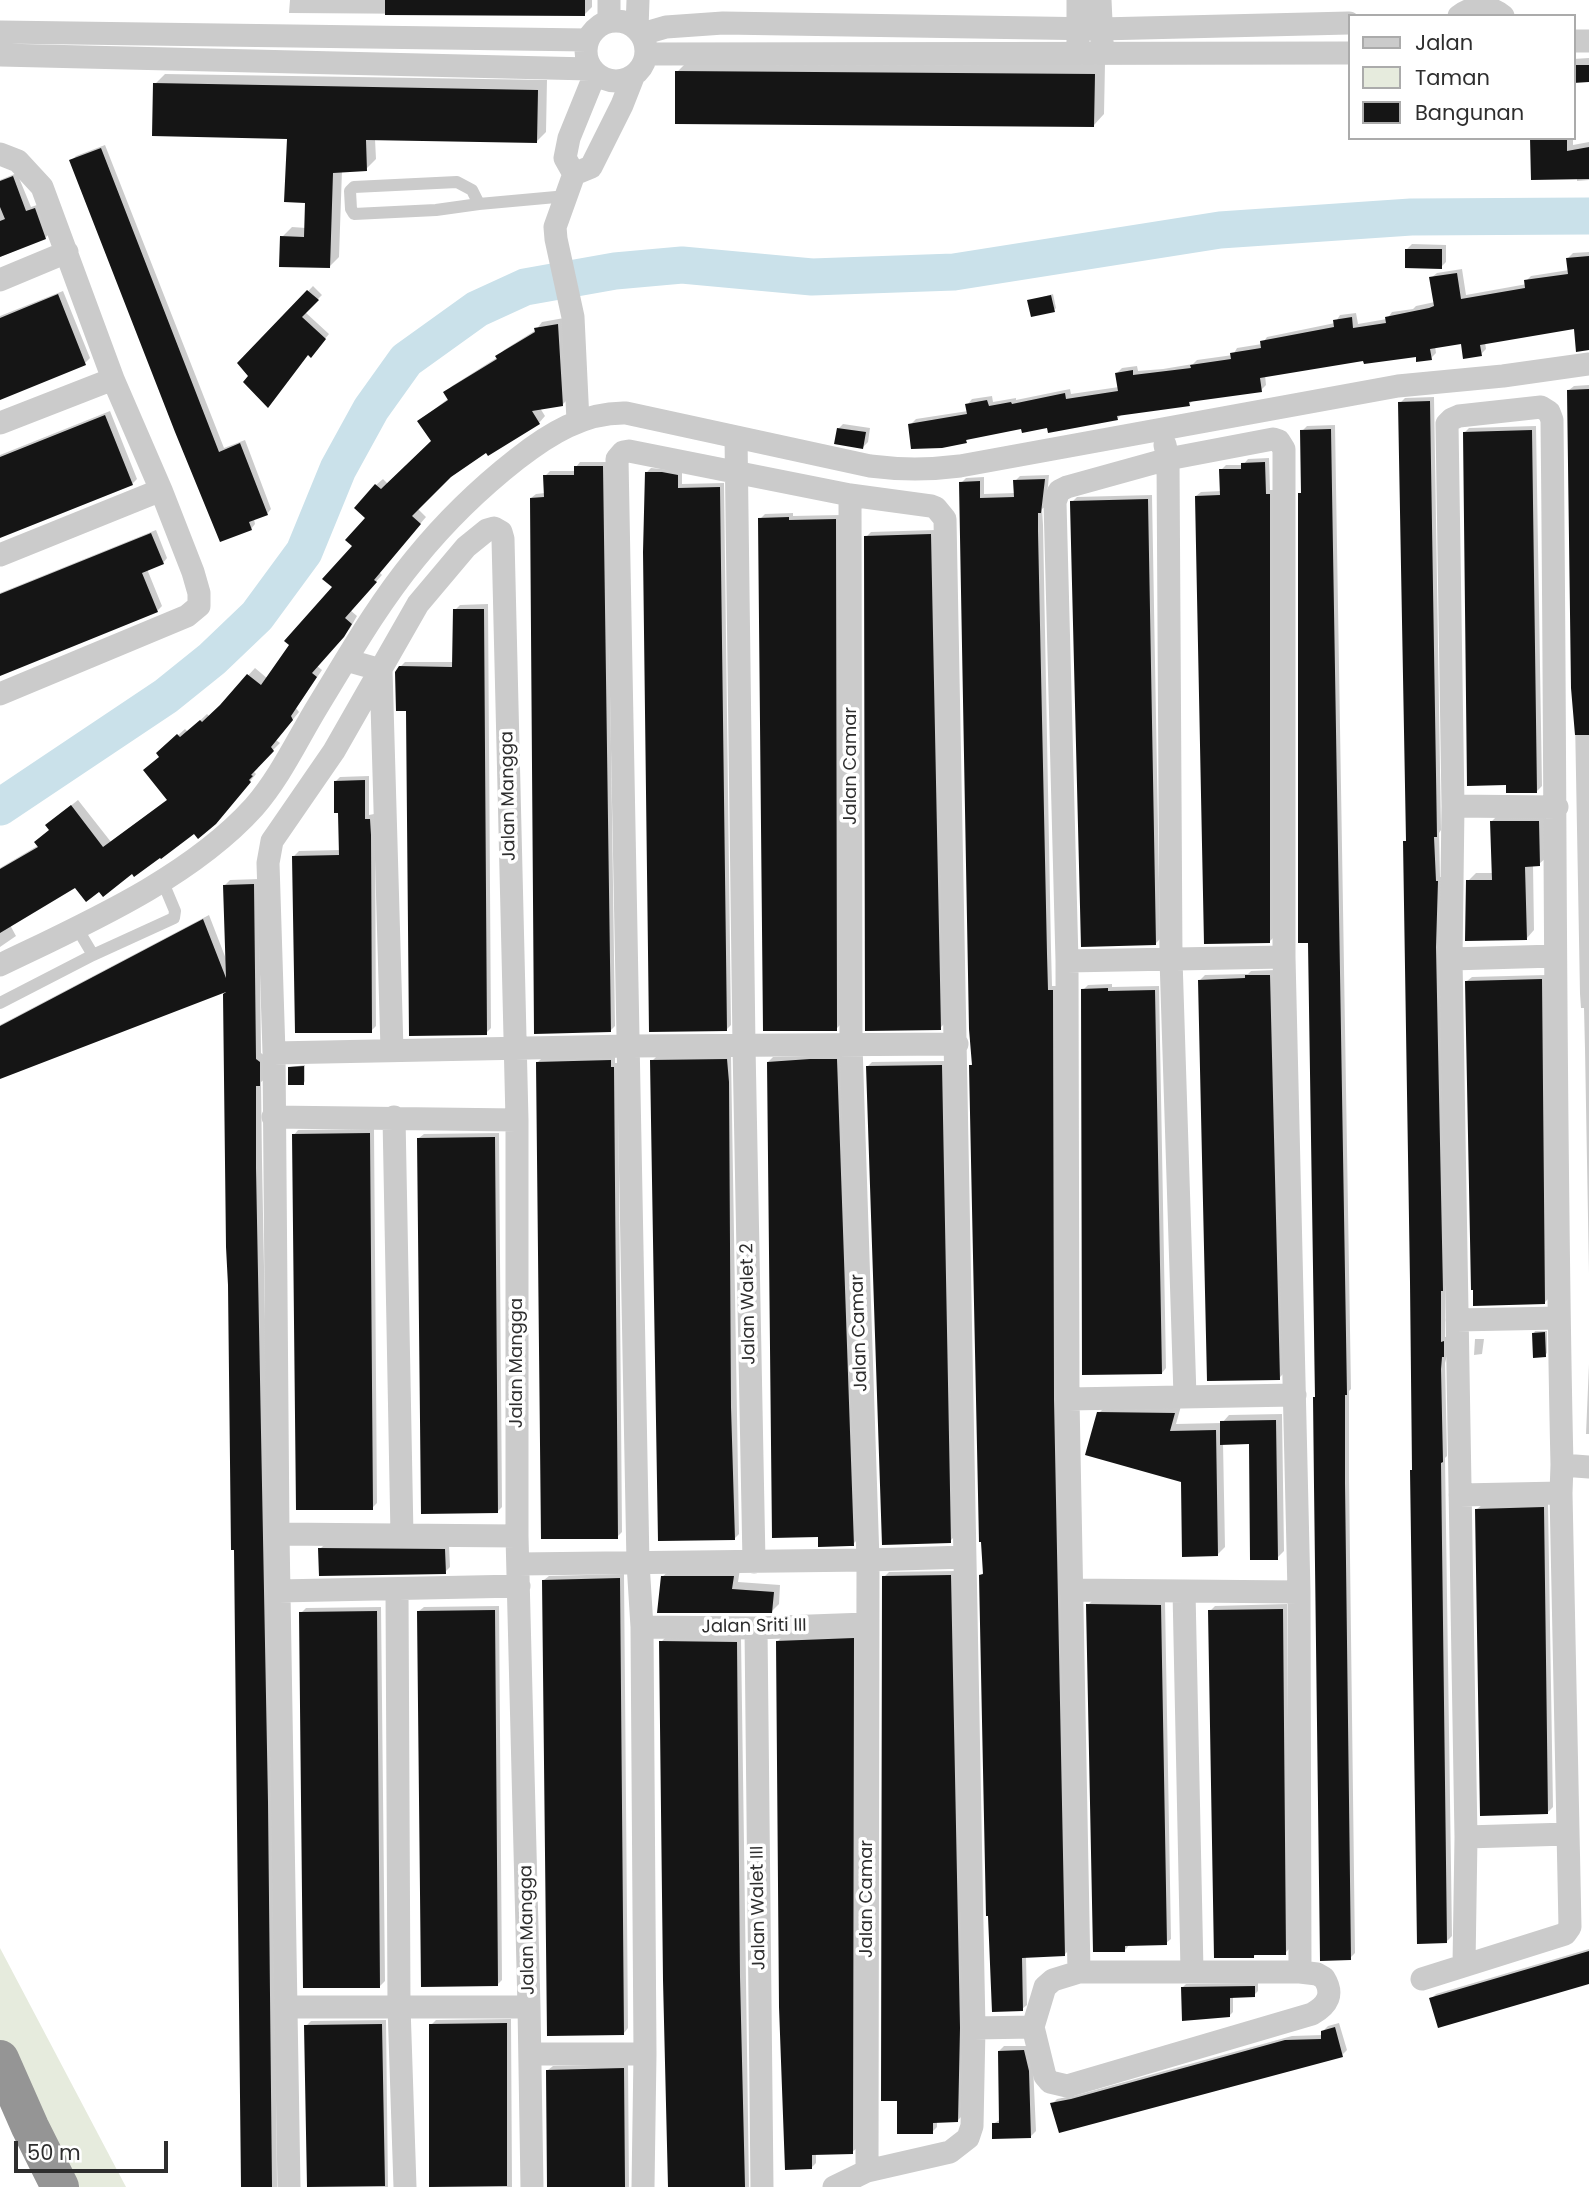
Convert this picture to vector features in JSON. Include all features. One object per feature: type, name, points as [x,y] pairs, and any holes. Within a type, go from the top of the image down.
[{"type":"highway","points":[[0,2059],[60,2187]]},
{"type":"highway","points":[[30,2127],[48,2187]]},
{"type":"street","points":[[578,421],[573,317],[555,228],[571,185],[591,167],[633,77],[640,70],[642,39],[638,0]]},
{"type":"street","points":[[1078,0],[1079,54]]},
{"type":"street","points":[[1101,0],[1102,54]]},
{"type":"street","points":[[1461,14],[1466,10],[1482,7],[1501,14]]},
{"type":"street","points":[[633,77],[620,81],[607,80],[593,71],[585,55],[587,40],[609,11],[629,23],[642,39],[1079,54],[1348,53]]},
{"type":"street","points":[[642,39],[666,27],[723,23],[1077,29],[1348,23]]},
{"type":"street","points":[[1293,24],[1293,53]]},
{"type":"street","points":[[0,32],[587,40]]},
{"type":"street","points":[[243,61],[244,35]]},
{"type":"street","points":[[0,55],[593,71]]},
{"type":"street","points":[[571,185],[565,158],[569,138],[593,71]]},
{"type":"street","points":[[0,154],[18,161],[37,180],[113,379],[161,490],[197,584],[199,606],[173,623],[0,694]]},
{"type":"street","points":[[0,280],[67,253]]},
{"type":"street","points":[[0,965],[77,928],[162,880],[218,842],[255,806],[281,772],[346,660],[415,559],[453,516],[493,478],[526,452],[578,421],[611,413],[626,413],[870,466],[904,470],[960,466],[1398,386],[1589,364]]},
{"type":"street","points":[[1502,412],[1503,376]]},
{"type":"street","points":[[0,423],[113,379]]},
{"type":"street","points":[[1422,1979],[1568,1931],[1555,956],[1557,807],[1552,420],[1549,412],[1541,407],[1459,416],[1447,424],[1453,806],[1451,959],[1466,1837],[1464,1965]]},
{"type":"street","points":[[1163,428],[1168,459],[1171,958],[1185,1396]]},
{"type":"street","name":"Jalan Walet 2","points":[[736,437],[754,1562]]},
{"type":"street","points":[[1079,1972],[1068,1399],[1067,961],[1056,495],[1067,487],[1168,459],[1272,439],[1279,441],[1284,449],[1284,957],[1295,1395],[1300,1972]]},
{"type":"street","points":[[643,2187],[645,2053],[642,1627],[638,1563],[617,459],[623,452],[629,451],[850,495],[931,506],[945,519],[974,2028],[972,2126],[968,2138],[950,2152],[867,2171],[834,2187]]},
{"type":"street","points":[[0,555],[161,490]]},
{"type":"street","name":"Jalan Camar","points":[[850,495],[851,1045],[868,1560],[867,2171]]},
{"type":"street","name":"Jalan Mangga","points":[[381,670],[418,604],[466,547],[487,530],[494,528],[501,532],[517,1119],[516,1536],[532,2187]]},
{"type":"street","points":[[346,660],[381,670]]},
{"type":"street","points":[[381,670],[392,1050]]},
{"type":"street","points":[[289,2187],[278,1534],[274,1053],[268,863],[272,841],[307,793],[381,670]]},
{"type":"street","points":[[1453,806],[1557,807]]},
{"type":"street","points":[[1451,959],[1555,956]]},
{"type":"street","points":[[1067,961],[1284,957]]},
{"type":"street","points":[[274,1053],[629,1046],[957,1044]]},
{"type":"street","points":[[273,1116],[517,1119]]},
{"type":"street","points":[[394,1117],[402,1536]]},
{"type":"street","points":[[1457,1320],[1559,1318]]},
{"type":"street","points":[[1068,1399],[1295,1395]]},
{"type":"street","points":[[1562,1465],[1589,1467]]},
{"type":"street","points":[[1460,1494],[1561,1493]]},
{"type":"street","points":[[278,1534],[516,1536]]},
{"type":"street","points":[[279,1591],[397,1590],[638,1563],[965,1557]]},
{"type":"street","points":[[397,1590],[399,2006],[405,2187]]},
{"type":"street","points":[[1071,1590],[1298,1592]]},
{"type":"street","points":[[1184,1591],[1192,1971]]},
{"type":"street","name":"Jalan Sriti III","points":[[642,1627],[756,1628],[866,1624]]},
{"type":"street","name":"Jalan Walet III","points":[[756,1628],[762,2187]]},
{"type":"street","points":[[1466,1837],[1568,1834]]},
{"type":"street","points":[[1079,1972],[1300,1972],[1322,1976],[1330,1989],[1326,2004],[1312,2014],[1066,2086],[1050,2082],[1045,2076],[1032,2027],[1045,1987],[1053,1980],[1079,1972]]},
{"type":"street","points":[[286,2007],[529,2007]]},
{"type":"street","points":[[974,2028],[1032,2027]]},
{"type":"street","points":[[530,2054],[645,2053]]},
{"type":"lane","points":[[479,204],[472,190],[457,182],[354,187],[350,191],[351,211],[354,214],[436,210],[479,204],[571,185]]},
{"type":"lane","points":[[0,1003],[93,955],[174,918],[175,911],[162,880]]},
{"type":"lane","points":[[77,928],[93,955]]},
{"type":"green space","points":[[0,1948],[126,2187],[60,2187],[0,2059]]},
{"type":"building","points":[[385,0],[585,0],[585,16],[385,15]]},
{"type":"building","points":[[1575,65],[1589,65],[1589,82],[1575,83]]},
{"type":"building","points":[[675,71],[1095,74],[1094,127],[675,124]]},
{"type":"building","points":[[153,83],[538,90],[537,143],[366,140],[367,171],[333,173],[330,268],[279,267],[280,236],[304,237],[305,203],[284,202],[287,139],[152,136]]},
{"type":"building","points":[[1530,140],[1567,140],[1567,151],[1589,147],[1589,179],[1531,180]]},
{"type":"building","points":[[101,148],[219,452],[240,443],[268,515],[249,522],[252,530],[220,542],[69,160]]},
{"type":"building","points":[[13,176],[26,211],[35,208],[46,239],[0,257],[0,221],[5,219],[0,207],[0,181]]},
{"type":"building","points":[[1405,249],[1442,249],[1442,269],[1405,268]]},
{"type":"building","points":[[1589,256],[1589,350],[1576,352],[1574,329],[1480,345],[1482,356],[1463,359],[1461,344],[1430,349],[1432,360],[1416,362],[1416,357],[1364,364],[1363,361],[1260,378],[1262,392],[1117,416],[1118,420],[1048,433],[1047,428],[1022,433],[1021,429],[966,440],[967,443],[942,448],[911,449],[908,424],[967,414],[965,404],[987,400],[989,406],[1065,393],[1066,399],[1118,391],[1115,373],[1133,370],[1133,375],[1191,368],[1190,365],[1231,359],[1230,353],[1261,348],[1260,341],[1334,327],[1333,320],[1352,317],[1353,328],[1386,323],[1385,317],[1429,308],[1434,306],[1429,277],[1457,273],[1461,299],[1525,288],[1524,280],[1568,274],[1566,258]]},
{"type":"building","points":[[307,290],[319,300],[302,317],[326,339],[311,358],[308,355],[268,408],[243,382],[248,376],[237,363]]},
{"type":"building","points":[[58,294],[86,365],[0,400],[0,318]]},
{"type":"building","points":[[1051,295],[1055,312],[1031,317],[1027,300]]},
{"type":"building","points":[[558,324],[563,406],[532,411],[540,424],[488,456],[486,453],[451,477],[412,516],[421,524],[374,580],[377,582],[345,618],[352,624],[312,673],[317,677],[291,716],[293,720],[271,747],[274,751],[251,775],[251,782],[216,824],[198,839],[194,834],[134,877],[132,874],[103,897],[99,892],[86,902],[75,888],[0,933],[0,869],[38,847],[34,842],[49,830],[45,825],[71,805],[103,847],[167,800],[143,770],[159,757],[156,753],[177,734],[180,737],[200,720],[202,722],[247,674],[261,685],[289,645],[284,641],[332,587],[322,579],[352,546],[345,540],[365,518],[354,508],[375,484],[381,489],[431,441],[417,421],[448,400],[443,392],[497,359],[495,356],[535,332],[534,328]]},
{"type":"building","points":[[1589,389],[1589,735],[1575,735],[1571,688],[1567,390]]},
{"type":"building","points":[[1430,401],[1437,837],[1434,837],[1438,881],[1436,947],[1443,1291],[1441,1342],[1444,1341],[1441,1369],[1441,1463],[1447,1943],[1417,1944],[1403,841],[1406,841],[1398,402]]},
{"type":"building","points":[[105,415],[133,485],[0,538],[0,457]]},
{"type":"building","points":[[837,428],[866,432],[863,449],[834,444]]},
{"type":"building","points":[[1331,429],[1347,1395],[1345,1483],[1351,1960],[1320,1961],[1308,943],[1298,943],[1298,493],[1301,493],[1300,430]]},
{"type":"building","points":[[1532,430],[1537,793],[1506,793],[1506,785],[1467,786],[1463,432]]},
{"type":"building","points":[[1265,462],[1266,494],[1270,494],[1270,943],[1204,944],[1195,496],[1220,495],[1219,469],[1241,469],[1241,463]]},
{"type":"building","points":[[574,466],[603,466],[611,1032],[534,1034],[530,498],[544,497],[543,475],[574,475]]},
{"type":"building","points":[[645,472],[678,475],[678,488],[720,487],[727,1031],[649,1032],[643,552]]},
{"type":"building","points":[[1045,479],[1041,513],[1038,513],[1038,531],[1048,990],[1053,990],[1054,1399],[1065,1956],[1022,1958],[1023,2011],[992,2012],[986,1916],[979,1575],[983,1574],[979,1542],[959,482],[980,481],[980,498],[1014,497],[1013,480]]},
{"type":"building","points":[[1148,499],[1156,945],[1081,947],[1070,501]]},
{"type":"building","points":[[789,517],[789,520],[836,519],[837,1031],[763,1031],[758,518]]},
{"type":"building","points":[[151,533],[164,564],[142,573],[158,612],[0,676],[0,594]]},
{"type":"building","points":[[931,534],[941,1030],[865,1031],[864,536]]},
{"type":"building","points":[[453,609],[484,609],[487,1035],[409,1036],[406,711],[396,711],[395,672],[399,666],[452,667]]},
{"type":"building","points":[[365,780],[365,819],[370,819],[371,835],[372,1033],[295,1033],[292,856],[339,855],[338,813],[334,813],[334,781]]},
{"type":"building","points":[[1490,821],[1539,821],[1540,866],[1525,867],[1527,940],[1465,941],[1466,880],[1492,880]]},
{"type":"building","points":[[254,884],[256,1059],[260,1062],[260,1086],[256,1086],[256,1168],[272,2187],[241,2187],[234,1550],[231,1550],[226,1247],[223,994],[226,992],[0,1079],[0,1026],[203,919],[226,978],[223,885]]},
{"type":"building","points":[[1245,975],[1270,975],[1280,1380],[1207,1381],[1198,980],[1245,978]]},
{"type":"building","points":[[1542,979],[1545,1304],[1473,1306],[1465,981]]},
{"type":"building","points":[[1108,988],[1108,991],[1155,990],[1162,1374],[1082,1375],[1081,989]]},
{"type":"building","points":[[727,1059],[735,1540],[658,1541],[650,1060]]},
{"type":"building","points":[[837,1059],[854,1546],[818,1547],[818,1537],[772,1538],[767,1062]]},
{"type":"building","points":[[611,1060],[611,1067],[614,1067],[618,1539],[541,1539],[536,1062]]},
{"type":"building","points":[[942,1065],[951,1543],[882,1545],[866,1066]]},
{"type":"building","points":[[304,1066],[304,1085],[288,1085],[288,1067]]},
{"type":"building","points":[[370,1133],[373,1510],[296,1510],[292,1134]]},
{"type":"building","points":[[495,1137],[498,1513],[421,1514],[417,1138]]},
{"type":"building","points":[[1545,1332],[1546,1357],[1533,1358],[1532,1333]]},
{"type":"building","points":[[1097,1412],[1175,1413],[1170,1431],[1216,1430],[1218,1556],[1182,1557],[1181,1482],[1085,1455]]},
{"type":"building","points":[[1276,1420],[1278,1560],[1250,1560],[1249,1444],[1220,1445],[1220,1421]]},
{"type":"building","points":[[1544,1507],[1548,1814],[1480,1816],[1475,1509]]},
{"type":"building","points":[[318,1548],[445,1549],[446,1574],[319,1576]]},
{"type":"building","points":[[951,1575],[960,2028],[958,2122],[933,2123],[933,2134],[897,2134],[897,2101],[881,2101],[882,1576]]},
{"type":"building","points":[[661,1576],[734,1576],[732,1589],[774,1592],[772,1613],[657,1613]]},
{"type":"building","points":[[620,1578],[624,2035],[547,2036],[542,1580]]},
{"type":"building","points":[[1086,1604],[1161,1605],[1167,1945],[1125,1946],[1125,1952],[1093,1952]]},
{"type":"building","points":[[1283,1609],[1286,1955],[1214,1958],[1208,1610]]},
{"type":"building","points":[[495,1610],[498,1986],[421,1987],[417,1611]]},
{"type":"building","points":[[377,1611],[380,1988],[303,1988],[299,1612]]},
{"type":"building","points":[[854,1638],[853,2154],[812,2155],[812,2169],[785,2170],[779,2007],[776,1641]]},
{"type":"building","points":[[659,1641],[737,1642],[745,2187],[668,2187]]},
{"type":"building","points":[[1589,1951],[1589,1984],[1438,2028],[1429,1998]]},
{"type":"building","points":[[1255,1986],[1255,1997],[1230,1998],[1230,2017],[1182,2021],[1181,1987]]},
{"type":"building","points":[[507,2023],[507,2186],[429,2187],[429,2024]]},
{"type":"building","points":[[382,2024],[385,2186],[307,2187],[304,2025]]},
{"type":"building","points":[[1335,2027],[1343,2057],[1059,2133],[1050,2103],[1285,2040],[1321,2039],[1321,2031]]},
{"type":"building","points":[[1024,2050],[1029,2071],[1031,2138],[992,2139],[992,2123],[999,2123],[998,2051]]},
{"type":"building","points":[[624,2068],[625,2187],[547,2187],[546,2070]]},
{"type":"waterway","points":[[0,807],[166,696],[212,659],[257,616],[304,552],[338,469],[371,409],[406,360],[477,309],[525,287],[615,271],[682,265],[812,277],[954,272],[1220,230],[1411,217],[1589,216]]}]
